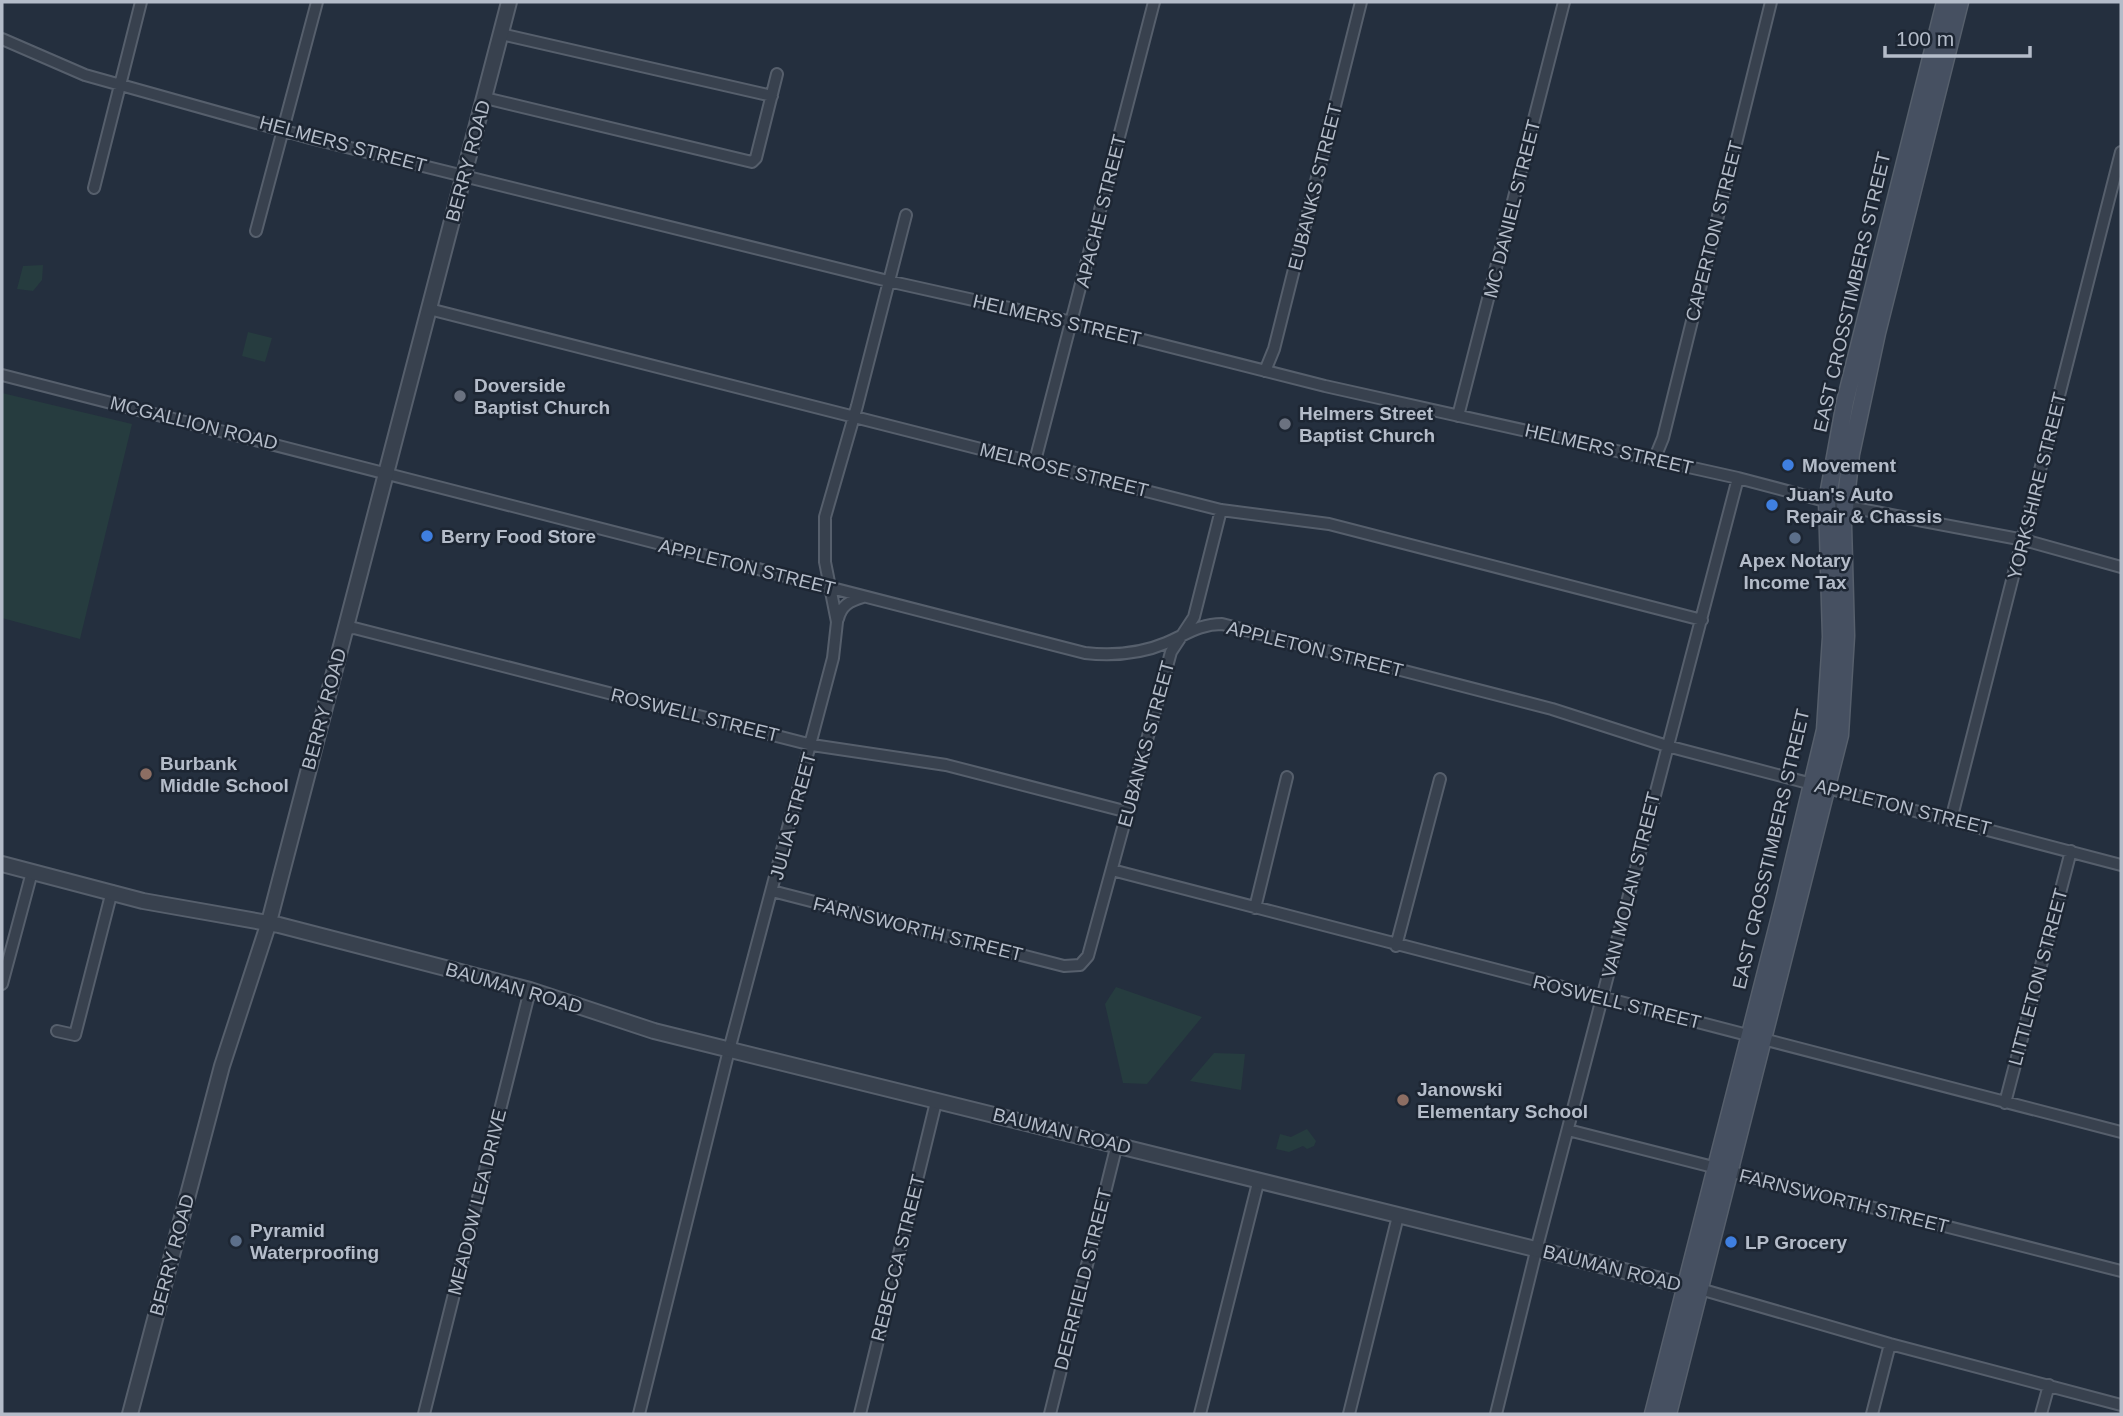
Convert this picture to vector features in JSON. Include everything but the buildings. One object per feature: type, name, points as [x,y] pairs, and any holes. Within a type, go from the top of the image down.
[{"type":"main road","name":"EAST CROSSTIMBERS STREET","points":[[1945,2],[1947,22]]},
{"type":"main road","name":"EAST CROSSTIMBERS STREET","points":[[1838,637],[1844,506],[1870,332],[1947,22],[1960,2]]},
{"type":"main road","name":"EAST CROSSTIMBERS STREET","points":[[1653,1414],[1692,1288],[1820,786],[1843,720],[1827,500],[1845,402],[1870,332]]},
{"type":"main road","name":"EAST CROSSTIMBERS STREET","points":[[1668,1414],[1692,1288]]},
{"type":"street","points":[[94,188],[141,2]]},
{"type":"street","points":[[256,231],[317,2]]},
{"type":"street","name":"BERRY ROAD","points":[[130,1414],[222,1066],[269,922],[509,2]]},
{"type":"street","name":"APACHE STREET","points":[[1035,461],[1154,2]]},
{"type":"street","name":"EUBANKS STREET","points":[[1265,371],[1274,349],[1361,2]]},
{"type":"street","name":"MC DANIEL STREET","points":[[1458,416],[1564,2]]},
{"type":"street","name":"CAPERTON STREET","points":[[1654,460],[1662,438],[1771,2]]},
{"type":"street","points":[[501,34],[772,96]]},
{"type":"street","name":"HELMERS STREET","points":[[2,39],[85,75],[284,128],[310,138],[1265,371],[1738,478],[1844,506],[2024,540],[2121,567]]},
{"type":"street","points":[[485,98],[748,162],[756,159],[777,74]]},
{"type":"street","name":"YORKSHIRE STREET","points":[[1951,820],[2121,152]]},
{"type":"street","name":"JULIA STREET","points":[[639,1414],[729,1050],[834,658],[837,622],[829,588],[825,517],[854,417],[906,215]]},
{"type":"street","name":"MELROSE STREET","points":[[429,309],[1221,510],[1329,524],[1702,620]]},
{"type":"street","name":"MCGALLION ROAD","points":[[2,375],[386,473]]},
{"type":"street","name":"APPLETON STREET","points":[[386,473],[1085,653],[1126,654],[1168,648],[1198,621],[1222,624],[1552,709],[1667,747],[2121,865]]},
{"type":"street","name":"VAN MOLAN STREET","points":[[1496,1414],[1536,1250],[1738,478]]},
{"type":"street","points":[[1198,621],[1221,510]]},
{"type":"street","points":[[837,622],[840,610],[850,601],[864,597]]},
{"type":"street","name":"ROSWELL STREET","points":[[345,629],[354,628],[812,745],[946,765],[1128,812]]},
{"type":"street","name":"EUBANKS STREET","points":[[1064,966],[1080,965],[1088,956],[1128,812],[1168,648]]},
{"type":"street","points":[[1255,908],[1287,777]]},
{"type":"street","points":[[1396,946],[1440,779]]},
{"type":"street","name":"LITTLETON STREET","points":[[2005,1103],[2071,851]]},
{"type":"street","name":"BAUMAN ROAD","points":[[2,864],[143,901],[269,922],[530,989],[629,1024],[1692,1288],[1889,1344],[2121,1405]]},
{"type":"street","name":"ROSWELL STREET","points":[[1112,870],[1396,946],[2121,1132]]},
{"type":"street","points":[[2,984],[32,872]]},
{"type":"street","points":[[57,1031],[75,1035],[111,891]]},
{"type":"street","name":"FARNSWORTH STREET","points":[[772,891],[1064,966]]},
{"type":"street","name":"MEADOW LEA DRIVE","points":[[424,1414],[530,989]]},
{"type":"street","name":"REBECCA STREET","points":[[860,1414],[936,1102]]},
{"type":"street","name":"FARNSWORTH STREET","points":[[1568,1130],[2121,1271]]},
{"type":"street","name":"DEERFIELD STREET","points":[[1050,1414],[1117,1144]]},
{"type":"street","points":[[1200,1414],[1259,1179]]},
{"type":"street","points":[[1349,1414],[1398,1216]]},
{"type":"street","points":[[1872,1414],[1889,1344]]},
{"type":"street","points":[[2041,1414],[2049,1385]]},
{"type":"green space","points":[[43,265],[42,280],[33,291],[17,289],[23,266]]},
{"type":"green space","points":[[248,332],[272,338],[265,362],[242,356]]},
{"type":"green space","points":[[2,393],[132,424],[80,639],[2,618]]},
{"type":"green space","points":[[1116,987],[1202,1017],[1147,1084],[1123,1083],[1105,1004]]},
{"type":"green space","points":[[1214,1053],[1245,1054],[1241,1090],[1190,1081]]},
{"type":"green space","points":[[1307,1129],[1316,1141],[1314,1146],[1307,1149],[1303,1146],[1289,1152],[1276,1149],[1280,1134],[1291,1137]]},
{"type":"place","name":"Doverside Baptist Church","points":[[460,396]]},
{"type":"place","name":"Helmers Street Baptist Church","points":[[1285,424]]},
{"type":"place","name":"Movement","points":[[1788,465]]},
{"type":"place","name":"Juan's Auto Repair & Chassis","points":[[1772,505]]},
{"type":"place","name":"Berry Food Store","points":[[427,536]]},
{"type":"place","name":"Apex Notary Income Tax","points":[[1795,538]]},
{"type":"place","name":"Burbank Middle School","points":[[146,774]]},
{"type":"place","name":"Janowski Elementary School","points":[[1403,1100]]},
{"type":"place","name":"Pyramid Waterproofing","points":[[236,1241]]},
{"type":"place","name":"LP Grocery","points":[[1731,1242]]}]
